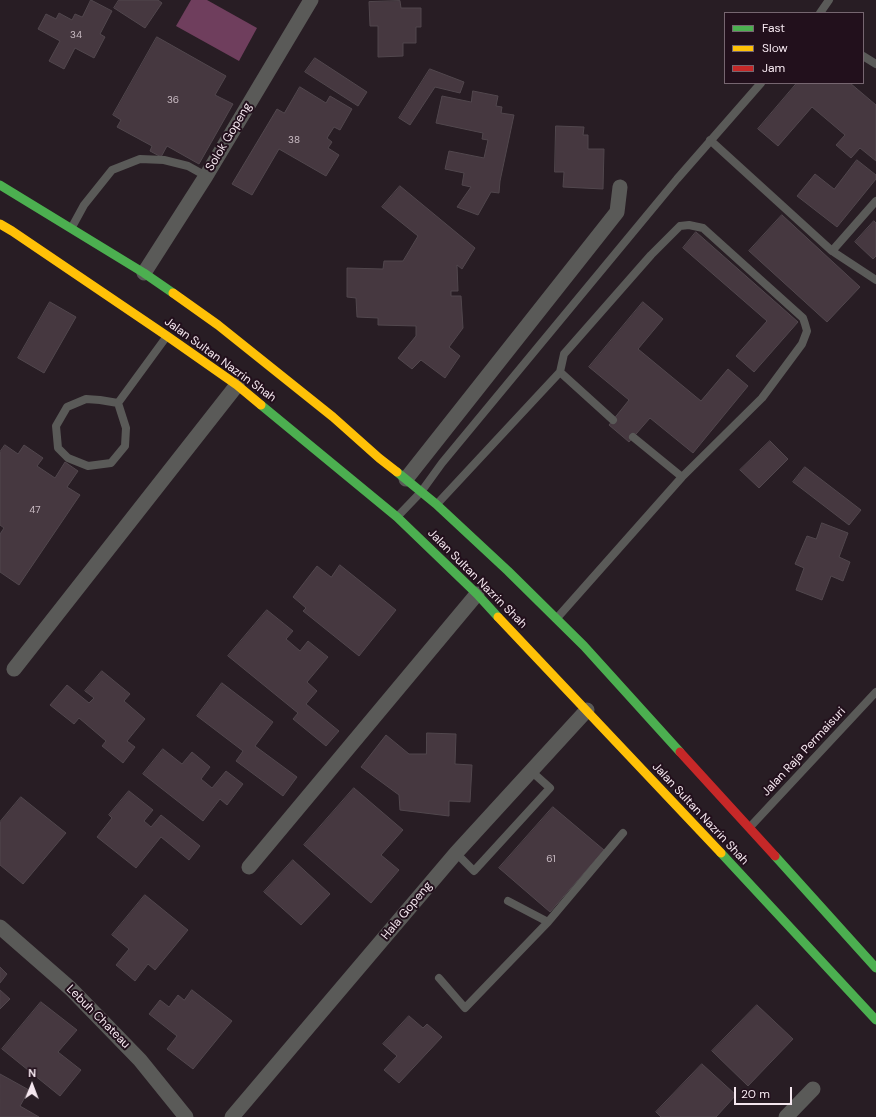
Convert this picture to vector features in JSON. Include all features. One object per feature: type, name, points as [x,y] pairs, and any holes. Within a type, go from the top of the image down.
[{"type":"highway","name":"Jalan Sultan Nazrin Shah","points":[[0,185],[144,273],[218,325],[333,417],[379,458],[436,504],[508,571],[584,646],[876,968]]},
{"type":"highway","name":"Jalan Sultan Nazrin Shah","points":[[0,224],[168,336],[237,385],[396,517],[478,594],[876,1020]]},
{"type":"street","name":"Solok Gopeng","points":[[144,273],[206,176],[311,0]]},
{"type":"street","points":[[406,479],[617,212],[620,187]]},
{"type":"street","points":[[14,669],[237,385]]},
{"type":"street","points":[[249,867],[478,594]]},
{"type":"street","name":"Hala Gopeng","points":[[232,1117],[456,853],[587,710]]},
{"type":"street","name":"Lebuh Chateau","points":[[0,927],[71,989],[140,1060],[186,1117]]},
{"type":"street","points":[[786,1117],[813,1089]]},
{"type":"lane","points":[[821,12],[829,0]]},
{"type":"lane","points":[[864,57],[876,64]]},
{"type":"lane","points":[[396,517],[421,492],[442,463],[677,179],[760,84]]},
{"type":"lane","points":[[710,140],[832,250],[876,280]]},
{"type":"lane","points":[[71,228],[84,205],[112,170],[140,159],[164,160],[188,166],[206,176]]},
{"type":"lane","points":[[832,250],[876,201]]},
{"type":"lane","points":[[436,504],[560,372],[564,354],[651,255],[680,226],[689,225],[703,228],[803,318],[807,332],[802,344],[762,398],[682,477],[556,618]]},
{"type":"lane","points":[[118,403],[168,336]]},
{"type":"lane","points":[[560,372],[613,420]]},
{"type":"lane","points":[[86,399],[118,403],[126,428],[125,446],[111,463],[88,466],[68,458],[58,448],[56,426],[68,407],[86,399]]},
{"type":"lane","points":[[633,437],[682,477]]},
{"type":"lane","name":"Jalan Raja Permaisuri","points":[[749,828],[876,692]]},
{"type":"lane","points":[[456,853],[474,870],[550,788],[531,770]]},
{"type":"lane","points":[[439,978],[465,1008],[548,922],[622,833]]},
{"type":"lane","points":[[508,901],[548,922]]},
{"type":"shaded area","points":[[191,0],[207,0],[257,28],[239,61],[176,26]]},
{"type":"building","points":[[91,0],[112,11],[100,34],[105,37],[94,58],[75,48],[64,69],[49,61],[60,41],[38,29],[46,14],[56,19],[59,13],[72,20],[75,14],[82,17]]},
{"type":"building","points":[[119,0],[158,0],[162,3],[145,28],[114,8]]},
{"type":"building","points":[[400,1],[401,8],[421,8],[421,27],[416,27],[416,43],[403,43],[403,56],[378,57],[378,26],[370,26],[369,2]]},
{"type":"building","points":[[157,37],[226,76],[215,95],[233,104],[199,164],[167,146],[161,157],[150,151],[152,146],[117,127],[121,120],[113,115]]},
{"type":"building","points":[[315,58],[367,92],[358,106],[305,72]]},
{"type":"building","points":[[430,69],[464,82],[460,93],[435,87],[410,125],[399,118]]},
{"type":"building","points":[[796,84],[851,84],[876,105],[876,161],[860,148],[851,158],[836,145],[845,135],[812,107],[778,146],[758,129]]},
{"type":"building","points":[[300,87],[326,103],[330,96],[352,109],[340,130],[334,127],[327,138],[332,142],[328,148],[339,155],[326,176],[279,149],[252,195],[232,184],[277,109],[284,113]]},
{"type":"building","points":[[473,91],[498,96],[496,106],[502,107],[501,113],[514,115],[500,181],[499,193],[491,192],[478,215],[457,207],[471,187],[462,185],[464,173],[445,169],[449,151],[484,158],[488,140],[482,139],[483,133],[436,123],[442,96],[471,102]]},
{"type":"building","points":[[556,126],[584,127],[583,135],[588,135],[588,149],[604,149],[603,189],[563,187],[564,172],[555,172]]},
{"type":"building","points":[[857,160],[876,175],[876,179],[837,227],[797,196],[815,174],[834,189]]},
{"type":"building","points":[[400,186],[475,248],[462,269],[457,265],[458,291],[451,291],[451,296],[461,296],[463,328],[449,347],[460,356],[445,378],[421,360],[412,369],[398,358],[416,336],[416,326],[378,325],[378,318],[357,317],[356,298],[347,297],[347,268],[383,269],[384,261],[403,261],[418,236],[382,207]]},
{"type":"building","points":[[782,215],[860,287],[827,322],[749,251]]},
{"type":"building","points":[[874,221],[876,223],[876,256],[873,259],[855,242]]},
{"type":"building","points":[[696,232],[798,322],[754,372],[736,356],[767,321],[683,248]]},
{"type":"building","points":[[50,302],[76,317],[44,373],[18,358]]},
{"type":"building","points":[[643,302],[663,319],[638,349],[701,401],[728,369],[748,386],[693,453],[650,418],[629,442],[609,425],[629,400],[589,367]]},
{"type":"building","points":[[770,441],[788,459],[759,488],[740,470]]},
{"type":"building","points":[[5,445],[18,454],[24,445],[43,458],[37,466],[55,478],[65,462],[78,471],[67,487],[80,495],[19,585],[0,572],[0,534],[4,528],[0,525],[0,452]]},
{"type":"building","points":[[805,467],[861,510],[849,525],[793,482]]},
{"type":"building","points":[[822,523],[848,533],[839,557],[850,562],[843,581],[831,576],[822,600],[796,590],[804,568],[795,564],[807,536],[816,539]]},
{"type":"building","points":[[340,565],[396,610],[359,656],[303,611],[306,608],[293,597],[317,566],[331,577]]},
{"type":"building","points":[[267,610],[293,631],[286,639],[300,651],[308,641],[328,657],[307,682],[317,691],[306,704],[339,731],[326,746],[293,719],[298,713],[228,656]]},
{"type":"building","points":[[102,671],[130,694],[124,701],[145,719],[127,741],[135,747],[123,763],[102,746],[106,741],[79,718],[74,724],[50,705],[67,685],[89,703],[94,698],[85,691]]},
{"type":"building","points":[[222,683],[273,722],[255,746],[297,777],[283,796],[236,761],[243,751],[197,716]]},
{"type":"building","points":[[427,733],[456,734],[455,764],[472,765],[470,802],[449,801],[449,816],[400,810],[399,795],[361,767],[386,735],[409,754],[426,754]]},
{"type":"building","points":[[163,749],[182,764],[192,752],[210,767],[201,779],[212,788],[226,771],[243,784],[227,805],[220,799],[203,821],[143,774]]},
{"type":"building","points":[[354,788],[403,830],[381,855],[399,870],[371,903],[304,845]]},
{"type":"building","points":[[129,791],[153,810],[144,821],[151,827],[161,815],[200,846],[189,860],[161,837],[136,868],[97,837],[112,818],[109,815]]},
{"type":"building","points":[[21,797],[66,833],[23,884],[0,865],[0,822]]},
{"type":"building","points":[[553,807],[604,850],[550,912],[499,868]]},
{"type":"building","points":[[293,860],[330,894],[301,925],[264,892]]},
{"type":"building","points":[[145,895],[188,930],[155,970],[148,964],[135,981],[116,965],[129,949],[112,935]]},
{"type":"building","points":[[0,967],[7,974],[0,983]]},
{"type":"building","points":[[0,990],[10,999],[0,1009]]},
{"type":"building","points":[[192,990],[232,1021],[193,1069],[167,1049],[177,1036],[149,1014],[160,1000],[169,1007],[178,995],[184,1000]]},
{"type":"building","points":[[41,1002],[77,1030],[58,1052],[81,1070],[60,1096],[2,1049]]},
{"type":"building","points":[[757,1005],[793,1039],[748,1086],[712,1051]]},
{"type":"building","points":[[409,1016],[423,1028],[427,1024],[442,1037],[399,1083],[384,1070],[397,1056],[383,1044]]},
{"type":"building","points":[[702,1064],[736,1095],[716,1117],[661,1117],[656,1112]]},
{"type":"building","points":[[0,1074],[29,1090],[20,1106],[39,1117],[0,1117]]},
{"type":"traffic: fast","points":[[0,185],[144,273],[173,293]]},
{"type":"traffic: fast","points":[[261,405],[397,517],[477,594],[498,617]]},
{"type":"traffic: fast","points":[[397,472],[436,504],[508,571],[584,646],[680,752]]},
{"type":"traffic: fast","points":[[721,853],[876,1020]]},
{"type":"traffic: fast","points":[[775,856],[876,968]]},
{"type":"traffic: slow","points":[[0,224],[167,336],[237,385],[261,405]]},
{"type":"traffic: slow","points":[[173,293],[218,325],[333,417],[397,472]]},
{"type":"traffic: slow","points":[[498,617],[721,853]]},
{"type":"traffic: jam","points":[[680,752],[775,856]]}]
